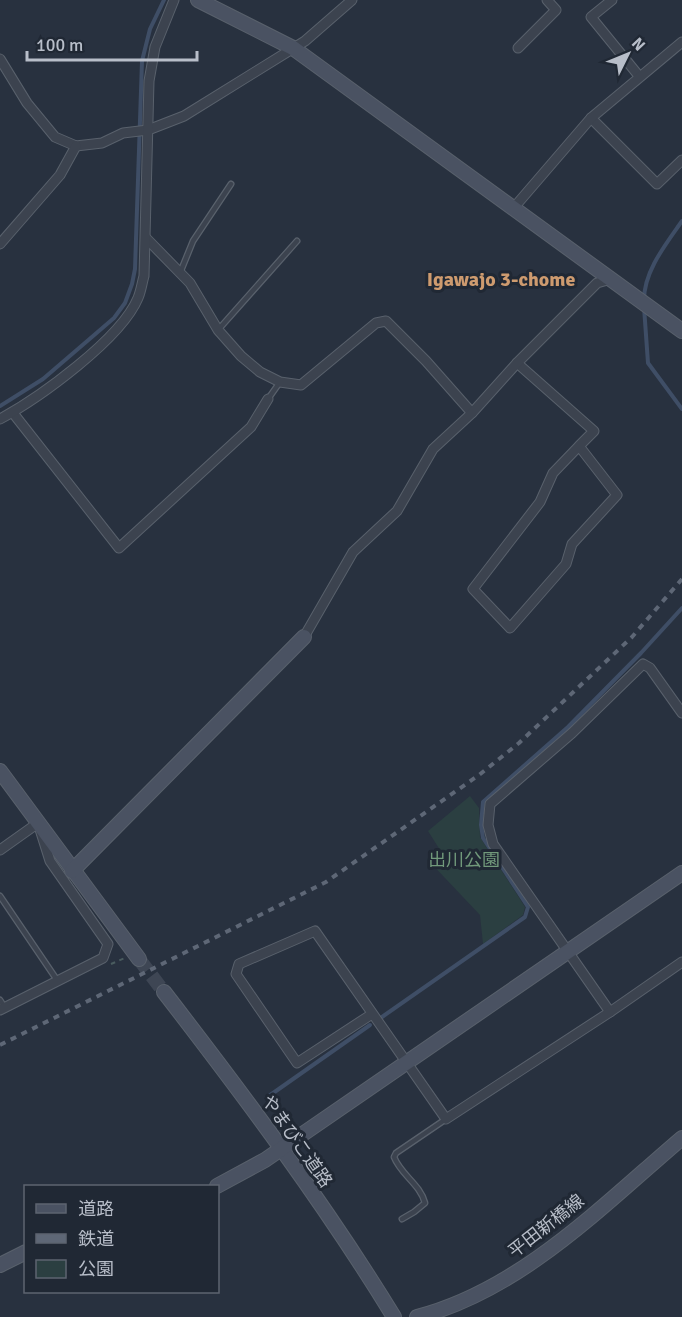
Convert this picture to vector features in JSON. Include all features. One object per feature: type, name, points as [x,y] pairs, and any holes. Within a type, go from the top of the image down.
[{"type":"street","points":[[0,419],[41,395],[98,348],[118,329],[139,298],[144,276],[146,238],[145,131],[149,81],[155,47],[174,0]]},
{"type":"street","points":[[198,0],[293,48],[682,331]]},
{"type":"street","points":[[0,59],[27,103],[55,136],[76,146],[102,143],[123,133],[145,131],[184,116],[305,41],[352,0]]},
{"type":"street","points":[[518,48],[556,10],[547,0]]},
{"type":"street","points":[[612,0],[591,17],[639,76]]},
{"type":"street","points":[[515,209],[591,118],[682,42]]},
{"type":"street","points":[[591,118],[657,184],[682,159]]},
{"type":"street","points":[[0,244],[60,175],[76,146]]},
{"type":"street","points":[[146,238],[190,283],[218,330],[241,356],[280,382],[302,385],[376,323],[386,321],[426,361],[472,413]]},
{"type":"street","points":[[72,871],[304,637],[353,552],[397,511],[433,449],[472,413],[517,363],[597,283],[611,279]]},
{"type":"street","points":[[517,363],[594,431],[579,446],[553,473],[540,502],[473,590],[510,628],[566,564],[572,544],[618,495],[579,446]]},
{"type":"street","points":[[13,412],[119,548],[251,427],[268,399]]},
{"type":"street","points":[[610,1012],[493,844],[488,825],[490,804],[572,733],[643,663],[650,668],[682,713]]},
{"type":"street","points":[[0,771],[4,786],[38,823],[139,959]]},
{"type":"street","points":[[0,850],[38,823]]},
{"type":"street","points":[[2,1006],[103,958],[108,944],[50,861],[38,823]]},
{"type":"street","points":[[219,1185],[280,1149],[682,873]]},
{"type":"street","points":[[372,1014],[297,1063],[236,974],[239,964],[315,931],[446,1119],[682,962]]},
{"type":"street","name":"やまびこ道路","points":[[164,992],[241,1093],[351,1248],[394,1317]]},
{"type":"street","name":"平田新橋線","points":[[417,1317],[444,1309],[489,1289],[535,1261],[682,1138]]},
{"type":"street","points":[[0,1265],[24,1252]]},
{"type":"lane","points":[[180,273],[193,241],[231,184]]},
{"type":"lane","points":[[218,330],[297,241]]},
{"type":"lane","points":[[268,399],[280,382]]},
{"type":"lane","points":[[0,896],[57,981]]},
{"type":"lane","points":[[402,1219],[425,1203],[423,1194],[396,1164],[394,1157],[396,1153],[446,1119]]},
{"type":"green space","name":"出川公園","points":[[470,796],[479,808],[480,837],[525,907],[523,915],[483,944],[480,915],[427,859],[440,850],[428,831]]},
{"type":"waterway","points":[[0,406],[43,379],[114,318],[125,303],[135,269],[142,61],[150,29],[164,0]]},
{"type":"waterway","points":[[644,300],[652,268],[682,221]]},
{"type":"waterway","points":[[644,307],[648,363],[682,409]]},
{"type":"waterway","points":[[382,1017],[525,917],[528,907],[483,838],[481,825],[483,802],[568,727],[682,608]]},
{"type":"waterway","points":[[266,1098],[370,1025]]},
{"type":"tunnel","points":[[139,959],[164,992]]},
{"type":"railway","points":[[0,1045],[326,882],[479,775],[519,743],[632,637],[682,579]]},
{"type":"district","name":"Igawajo 3-chome","points":[[501,279]]}]
